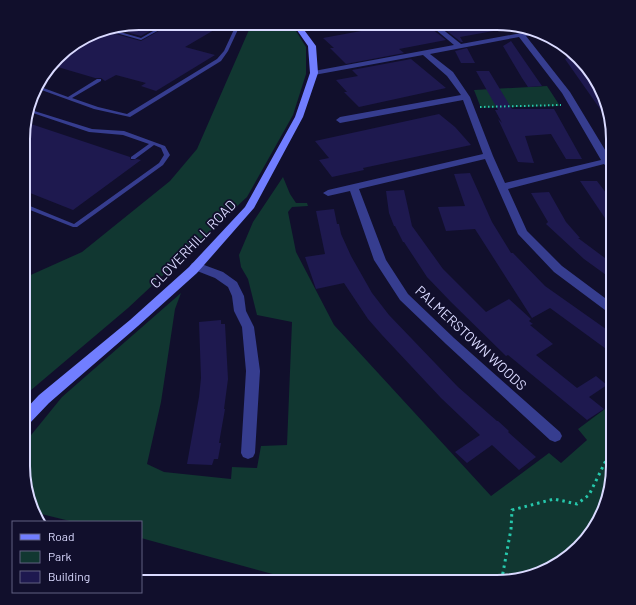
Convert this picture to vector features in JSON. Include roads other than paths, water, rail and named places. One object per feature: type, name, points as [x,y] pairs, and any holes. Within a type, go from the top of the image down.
[{"type":"street","name":"CLOVERHILL ROAD","points":[[30,414],[44,399],[134,323],[196,266],[249,208],[299,118],[314,73],[312,46],[300,30]]},
{"type":"street","points":[[439,30],[459,46]]},
{"type":"street","points":[[314,73],[527,35]]},
{"type":"street","points":[[502,187],[606,161],[566,92],[522,36]]},
{"type":"street","points":[[425,52],[450,74],[466,97],[488,156],[522,232],[558,269],[606,305]]},
{"type":"street","points":[[340,120],[466,97]]},
{"type":"street","points":[[328,193],[488,156]]},
{"type":"street","name":"PALMERSTOWN WOODS","points":[[353,187],[380,260],[404,297],[450,341],[555,436]]},
{"type":"street","points":[[196,266],[218,275],[233,285],[238,296],[240,311],[248,327],[253,371],[248,453]]},
{"type":"lane","points":[[117,33],[141,39],[157,30]]},
{"type":"lane","points":[[42,89],[96,108],[128,116],[219,60],[226,51],[236,30]]},
{"type":"lane","points":[[69,98],[99,80]]},
{"type":"lane","points":[[30,208],[75,226],[161,164],[167,155],[163,147],[124,133],[91,132],[34,112]]},
{"type":"lane","points":[[133,158],[152,144]]}]
